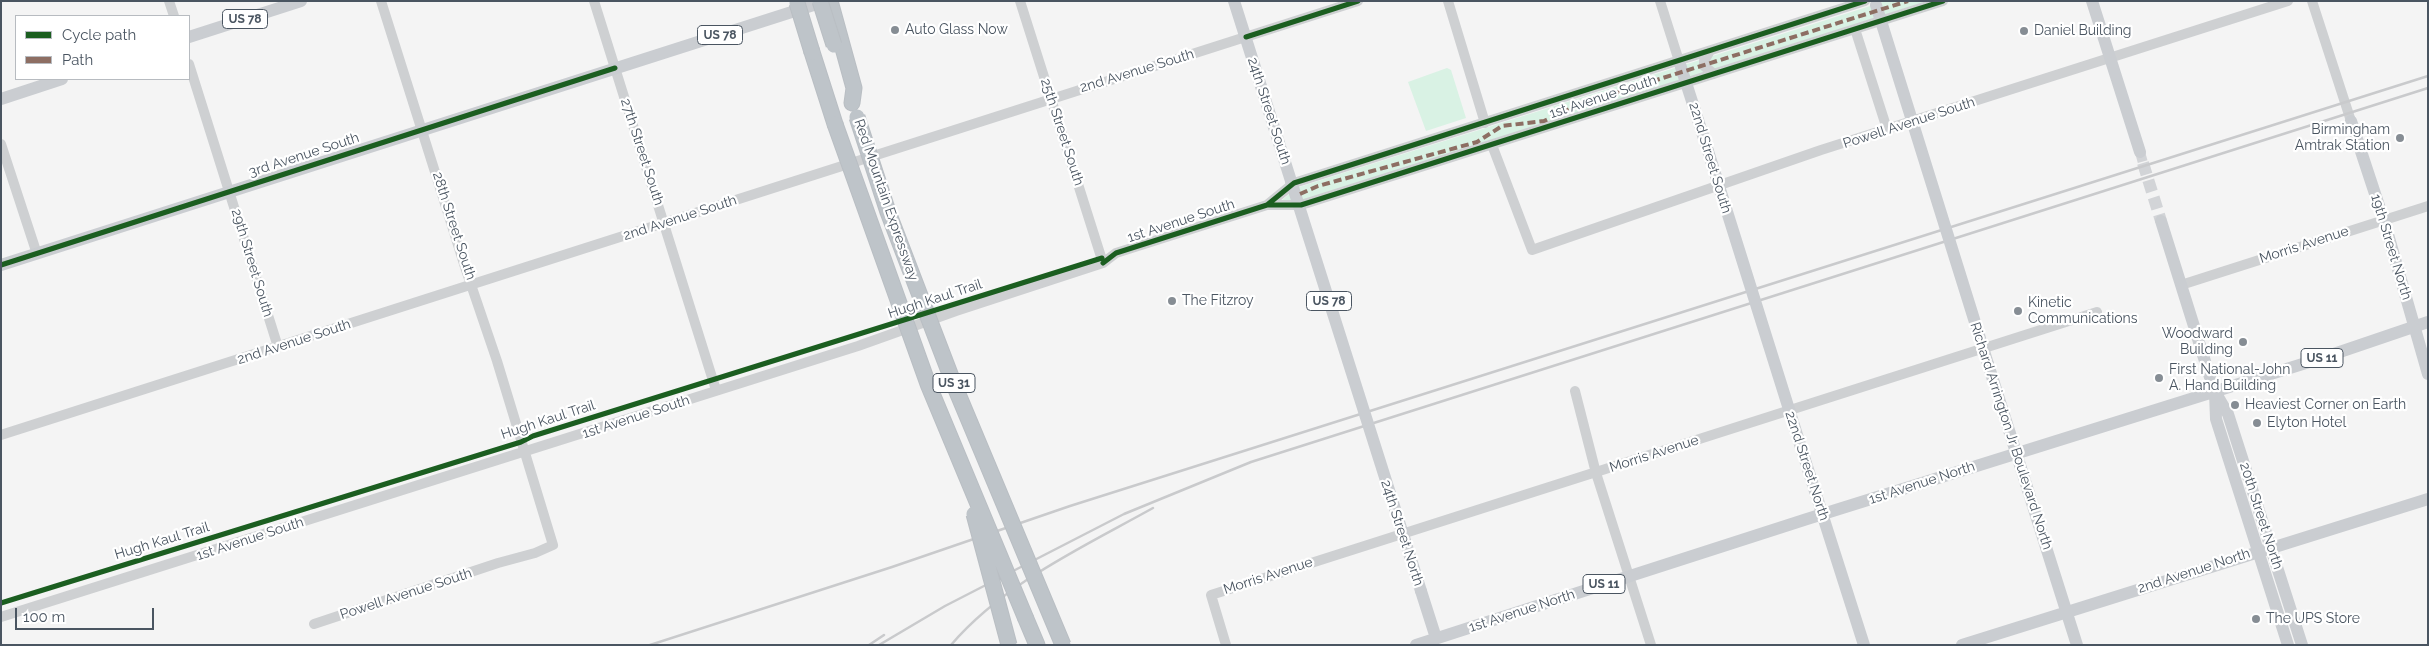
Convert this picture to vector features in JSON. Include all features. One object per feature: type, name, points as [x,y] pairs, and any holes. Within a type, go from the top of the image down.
[{"type":"highway","name":"Red Mountain Expressway","points":[[820,1],[838,44],[854,110],[894,227],[955,387],[1063,645]]},
{"type":"highway","points":[[830,1],[838,44]]},
{"type":"highway","name":"Red Mountain Expressway","points":[[796,2],[835,124],[928,384],[1037,645]]},
{"type":"highway","points":[[958,455],[1009,645]]},
{"type":"main road","name":"US 78","points":[[190,37],[301,1]]},
{"type":"main road","name":"3rd Avenue South","points":[[1,265],[826,1]]},
{"type":"main road","name":"24th Street South","points":[[1234,1],[1367,422]]},
{"type":"main road","points":[[2092,1],[2140,152]]},
{"type":"main road","name":"Richard Arrington Jr Boulevard North","points":[[1872,3],[2077,645]]},
{"type":"main road","name":"22nd Street South","points":[[1679,61],[1750,287]]},
{"type":"main road","points":[[1,99],[59,80]]},
{"type":"main road","name":"19th Street North","points":[[2351,121],[2383,220],[2428,374]]},
{"type":"main road","name":"20th Street North","points":[[2161,221],[2214,390],[2216,419],[2302,645]]},
{"type":"main road","name":"22nd Street North","points":[[1750,287],[1864,645]]},
{"type":"main road","name":"1st Avenue North","points":[[1416,645],[1437,642],[1629,576],[2214,390],[2325,357],[2428,322]]},
{"type":"main road","name":"24th Street North","points":[[1367,422],[1437,642]]},
{"type":"main road","name":"2nd Avenue North","points":[[1962,645],[2264,548],[2428,499]]},
{"type":"main road","name":"20th Street North","points":[[2264,548],[2288,645]]},
{"type":"street","points":[[169,1],[174,15]]},
{"type":"street","name":"28th Street South","points":[[381,1],[554,545]]},
{"type":"street","name":"27th Street South","points":[[594,1],[716,390]]},
{"type":"street","name":"25th Street South","points":[[1020,1],[1103,263]]},
{"type":"street","name":"2nd Avenue South","points":[[1,435],[278,348],[664,222],[1358,1]]},
{"type":"street","points":[[1448,1],[1485,123]]},
{"type":"street","name":"22nd Street South","points":[[1660,1],[1679,61]]},
{"type":"street","name":"1st Avenue South","points":[[1,617],[858,346],[956,311],[1103,263],[1116,253],[1267,205],[1301,204],[1943,1]]},
{"type":"street","name":"Powell Avenue South","points":[[1492,145],[1532,250],[1887,130],[2288,1]]},
{"type":"street","points":[[2312,1],[2351,121]]},
{"type":"street","name":"1st Avenue South","points":[[1267,205],[1294,183],[1710,51],[1872,3]]},
{"type":"street","points":[[1855,29],[1887,130]]},
{"type":"street","points":[[1710,51],[1704,61],[1704,66],[1714,74]]},
{"type":"street","name":"29th Street South","points":[[190,67],[278,348]]},
{"type":"street","points":[[1,144],[37,254]]},
{"type":"street","name":"Morris Avenue","points":[[2181,285],[2428,206]]},
{"type":"street","name":"Morris Avenue","points":[[1226,645],[1211,594],[2097,312]]},
{"type":"street","points":[[1575,391],[1596,472],[1651,645]]},
{"type":"street","name":"Powell Avenue South","points":[[314,624],[498,563],[535,553],[554,545]]},
{"type":"green space","points":[[1886,1],[1928,1],[1300,201],[1281,201],[1296,188]]},
{"type":"green space","points":[[1447,68],[1451,70],[1466,118],[1426,131],[1408,82]]},
{"type":"tunnel","points":[[2140,152],[2143,163]]},
{"type":"tunnel","points":[[2143,163],[2161,221]]},
{"type":"railway","points":[[650,645],[892,567],[1070,506],[2428,76]]},
{"type":"railway","points":[[879,645],[945,606],[1124,514],[1251,462],[2428,88]]},
{"type":"railway","points":[[951,645],[972,623],[1020,585],[1072,552],[1153,508]]},
{"type":"railway","points":[[869,645],[884,635]]},
{"type":"marked path","points":[[1300,194],[1318,186],[1477,142],[1502,126],[1544,121],[1580,104],[1908,1]]},
{"type":"cycle path","points":[[1246,37],[1358,1]]},
{"type":"cycle path","points":[[1267,205],[1294,183],[1865,1]]},
{"type":"cycle path","points":[[1103,263],[1116,253],[1267,205],[1301,205],[1943,1]]},
{"type":"cycle path","points":[[1,265],[615,68]]},
{"type":"cycle path","name":"Hugh Kaul Trail","points":[[1,603],[521,442],[533,436],[1102,258]]},
{"type":"place","name":"Auto Glass Now","points":[[895,30]]},
{"type":"place","name":"Daniel Building","points":[[2024,31]]},
{"type":"place","name":"Birmingham Amtrak Station","points":[[2400,138]]},
{"type":"place","name":"The Fitzroy","points":[[1172,301]]},
{"type":"place","name":"Kinetic Communications","points":[[2018,311]]},
{"type":"place","name":"Woodward Building","points":[[2243,342]]},
{"type":"place","name":"First National-John A. Hand Building","points":[[2159,378]]},
{"type":"place","name":"Heaviest Corner on Earth","points":[[2235,405]]},
{"type":"place","name":"Elyton Hotel","points":[[2257,423]]},
{"type":"place","name":"The UPS Store","points":[[2256,619]]}]
